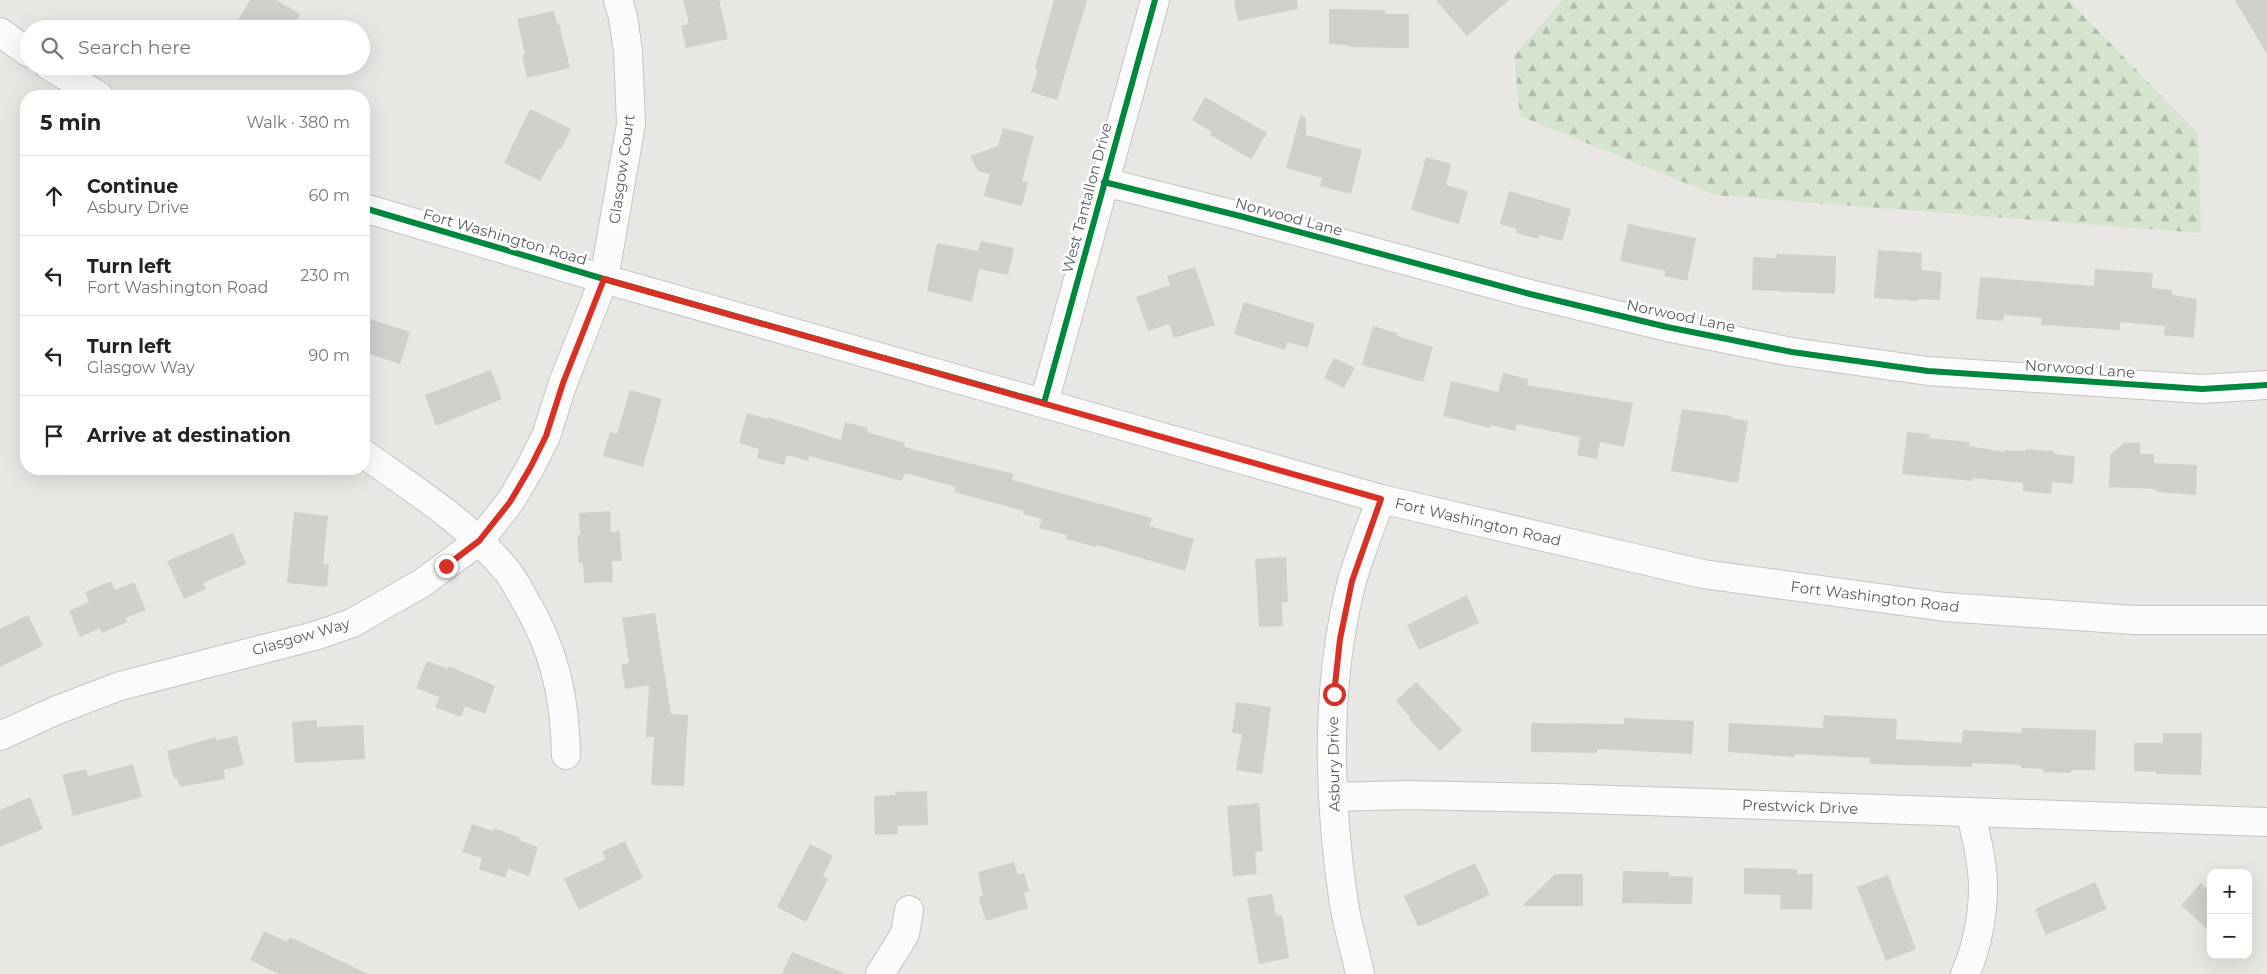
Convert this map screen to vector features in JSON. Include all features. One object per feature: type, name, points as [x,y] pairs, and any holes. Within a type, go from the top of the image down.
[{"type":"street","name":"Glasgow Court","points":[[604,279],[631,124],[628,51],[623,17],[618,0]]},
{"type":"street","name":"West Tantallon Drive","points":[[1044,403],[1155,0]]},
{"type":"street","points":[[0,32],[20,46]]},
{"type":"street","points":[[64,75],[89,90]]},
{"type":"street","name":"Norwood Lane","points":[[1104,182],[1240,216],[1530,294],[1667,327],[1792,352],[1928,371],[2202,389],[2267,385]]},
{"type":"street","name":"Fort Washington Road","points":[[370,210],[604,279],[1381,499],[1713,576],[1945,607],[2134,620],[2267,620]]},
{"type":"street","name":"Glasgow Way","points":[[0,736],[57,710],[120,686],[318,635],[352,623],[422,583],[479,541],[510,502],[546,436],[563,383],[604,279]]},
{"type":"street","points":[[370,458],[457,522],[479,541],[508,572],[544,638],[554,664],[562,696],[566,755]]},
{"type":"street","name":"Asbury Drive","points":[[1360,974],[1344,906],[1337,848],[1334,797],[1334,694],[1340,639],[1352,581],[1381,499]]},
{"type":"street","name":"Prestwick Drive","points":[[1334,797],[1407,795],[1554,798],[1971,814],[2267,822]]},
{"type":"street","points":[[1965,974],[1975,939],[1983,887],[1981,863],[1971,814]]},
{"type":"street","points":[[880,974],[905,934],[909,910]]},
{"type":"green space","points":[[1563,0],[2068,0],[2198,133],[2201,233],[1715,195],[1520,116],[1514,55]]},
{"type":"building","points":[[250,0],[276,0],[300,14],[297,20],[238,20]]},
{"type":"building","points":[[683,0],[719,0],[728,39],[686,48],[681,26],[689,24]]},
{"type":"building","points":[[1054,0],[1087,0],[1057,100],[1031,92],[1038,69],[1035,68]]},
{"type":"building","points":[[1234,0],[1297,0],[1298,9],[1238,21]]},
{"type":"building","points":[[1436,0],[1509,0],[1467,36]]},
{"type":"building","points":[[2235,0],[2267,0],[2267,54]]},
{"type":"building","points":[[1329,9],[1385,10],[1385,14],[1409,14],[1409,48],[1349,47],[1348,45],[1329,44]]},
{"type":"building","points":[[554,11],[557,23],[559,23],[570,68],[527,78],[522,55],[525,54],[517,19]]},
{"type":"building","points":[[1205,97],[1267,133],[1251,159],[1210,135],[1212,132],[1192,120]]},
{"type":"building","points":[[530,109],[571,129],[561,149],[559,148],[540,181],[504,163]]},
{"type":"building","points":[[1300,116],[1306,117],[1306,135],[1362,150],[1351,194],[1320,186],[1322,178],[1286,168]]},
{"type":"building","points":[[1003,128],[1034,136],[1022,181],[1028,182],[1022,206],[984,196],[990,174],[978,171],[970,156],[998,146]]},
{"type":"building","points":[[1426,157],[1451,164],[1446,185],[1468,191],[1459,224],[1411,210]]},
{"type":"building","points":[[1509,191],[1571,209],[1562,241],[1539,235],[1538,239],[1516,233],[1517,229],[1500,224]]},
{"type":"building","points":[[1628,224],[1696,238],[1687,281],[1664,276],[1666,271],[1620,261]]},
{"type":"building","points":[[981,241],[1014,248],[1008,275],[979,269],[972,302],[927,291],[937,243],[978,251]]},
{"type":"building","points":[[1878,250],[1922,253],[1921,270],[1942,272],[1940,300],[1919,299],[1918,301],[1874,298]]},
{"type":"building","points":[[1777,254],[1836,256],[1835,294],[1752,290],[1753,257],[1776,258]]},
{"type":"building","points":[[1195,267],[1215,325],[1174,338],[1169,324],[1148,331],[1136,297],[1170,285],[1167,276]]},
{"type":"building","points":[[2095,269],[2153,273],[2152,288],[2172,290],[2172,295],[2197,299],[2194,338],[2164,335],[2165,326],[2120,322],[2120,330],[2041,325],[2042,318],[2004,315],[2003,321],[1976,319],[1980,277],[2094,286]]},
{"type":"building","points":[[1244,302],[1315,324],[1308,348],[1287,342],[1285,350],[1234,334]]},
{"type":"building","points":[[370,319],[410,332],[400,364],[370,354]]},
{"type":"building","points":[[1373,326],[1397,333],[1397,336],[1433,347],[1423,382],[1362,365]]},
{"type":"building","points":[[1334,358],[1355,368],[1344,388],[1324,378]]},
{"type":"building","points":[[491,370],[502,399],[436,426],[425,395]]},
{"type":"building","points":[[1503,373],[1528,379],[1527,385],[1633,403],[1624,447],[1600,442],[1597,459],[1577,455],[1580,437],[1517,424],[1515,431],[1491,425],[1490,428],[1443,416],[1451,381],[1498,392]]},
{"type":"building","points":[[630,390],[662,399],[643,467],[603,456],[610,432],[617,434]]},
{"type":"building","points":[[1682,409],[1731,416],[1731,418],[1748,421],[1738,483],[1671,471]]},
{"type":"building","points":[[747,413],[768,419],[768,417],[841,440],[845,422],[868,428],[867,432],[905,443],[904,446],[911,449],[1014,474],[1012,480],[1152,518],[1149,526],[1194,539],[1185,571],[1097,545],[1096,547],[1066,539],[1067,535],[1039,528],[1042,519],[1023,514],[1024,511],[954,492],[956,487],[905,473],[902,481],[809,456],[808,461],[787,455],[784,465],[757,458],[759,449],[739,443]]},
{"type":"building","points":[[1907,432],[1930,434],[1929,438],[1969,442],[1969,446],[2005,452],[2005,450],[2026,451],[2026,449],[2054,451],[2054,454],[2075,456],[2073,484],[2052,482],[2051,494],[2023,491],[2023,483],[1973,478],[1973,481],[1902,474]]},
{"type":"building","points":[[2124,443],[2140,443],[2140,454],[2154,454],[2154,463],[2197,465],[2196,495],[2158,492],[2155,489],[2109,487],[2110,455]]},
{"type":"building","points":[[610,511],[611,532],[620,531],[622,561],[612,561],[613,582],[584,583],[583,563],[579,563],[577,535],[580,535],[579,513]]},
{"type":"building","points":[[294,512],[328,516],[323,564],[329,564],[327,587],[287,583]]},
{"type":"building","points":[[233,533],[246,564],[203,583],[206,589],[184,599],[167,561]]},
{"type":"building","points":[[1286,557],[1288,602],[1282,602],[1283,626],[1259,627],[1255,559]]},
{"type":"building","points":[[111,581],[115,590],[134,582],[146,610],[126,618],[127,622],[102,633],[100,628],[80,637],[69,611],[89,602],[85,592]]},
{"type":"building","points":[[1467,595],[1479,623],[1419,650],[1407,625]]},
{"type":"building","points":[[655,613],[671,714],[688,715],[684,786],[651,785],[654,737],[646,737],[649,685],[625,689],[621,664],[629,663],[622,618]]},
{"type":"building","points":[[28,615],[43,646],[0,667],[0,629]]},
{"type":"building","points":[[427,661],[448,669],[449,666],[495,686],[485,714],[465,706],[461,717],[435,707],[439,697],[416,688]]},
{"type":"building","points":[[1416,682],[1462,730],[1440,751],[1409,719],[1411,718],[1396,701]]},
{"type":"building","points":[[1236,702],[1271,707],[1262,774],[1236,770],[1242,734],[1232,733]]},
{"type":"building","points":[[1824,715],[1897,719],[1896,739],[1962,743],[1963,730],[2022,733],[2022,728],[2096,730],[2095,770],[2072,770],[2071,773],[2043,772],[2043,769],[2021,768],[2021,765],[1972,763],[1972,767],[1869,764],[1870,758],[1795,754],[1795,757],[1728,752],[1729,723],[1823,728]]},
{"type":"building","points":[[1624,718],[1694,721],[1692,754],[1597,749],[1597,753],[1531,752],[1531,723],[1624,724]]},
{"type":"building","points":[[317,720],[317,727],[363,725],[365,759],[295,763],[292,722]]},
{"type":"building","points":[[2163,733],[2202,733],[2201,775],[2156,774],[2156,772],[2134,771],[2134,743],[2163,743]]},
{"type":"building","points":[[237,736],[244,765],[224,770],[225,779],[180,787],[177,778],[174,779],[167,751],[216,737],[217,740]]},
{"type":"building","points":[[133,764],[142,797],[73,816],[62,775],[86,769],[88,776]]},
{"type":"building","points":[[927,791],[928,825],[897,826],[898,834],[875,835],[874,796],[896,795],[895,792]]},
{"type":"building","points":[[30,797],[43,829],[0,847],[0,810]]},
{"type":"building","points":[[1259,803],[1263,851],[1255,852],[1257,874],[1233,876],[1227,806]]},
{"type":"building","points":[[472,824],[493,831],[494,828],[538,847],[529,876],[508,869],[505,878],[479,869],[482,858],[462,852]]},
{"type":"building","points":[[625,841],[643,878],[579,910],[564,879],[606,859],[602,852]]},
{"type":"building","points":[[810,844],[833,856],[823,876],[828,879],[806,922],[777,907]]},
{"type":"building","points":[[1014,862],[1018,875],[1024,873],[1029,891],[1024,893],[1028,908],[986,921],[978,897],[983,896],[978,872]]},
{"type":"building","points":[[1475,863],[1490,895],[1418,927],[1404,896]]},
{"type":"building","points":[[1744,868],[1797,869],[1797,874],[1813,874],[1812,909],[1780,909],[1781,895],[1744,894]]},
{"type":"building","points":[[1623,871],[1669,872],[1669,876],[1693,877],[1692,904],[1622,903]]},
{"type":"building","points":[[1555,874],[1583,874],[1583,906],[1522,906]]},
{"type":"building","points":[[1888,875],[1916,949],[1886,961],[1857,887]]},
{"type":"building","points":[[2095,882],[2107,909],[2046,935],[2035,909]]},
{"type":"building","points":[[2201,883],[2207,889],[2207,929],[2181,905]]},
{"type":"building","points":[[1272,894],[1276,916],[1282,915],[1289,958],[1259,964],[1247,898]]},
{"type":"building","points":[[264,931],[287,942],[290,937],[368,974],[279,974],[250,960]]},
{"type":"building","points":[[792,952],[844,973],[844,974],[782,974]]},
{"type":"cycle path","points":[[370,210],[604,279],[1044,403],[1155,0]]},
{"type":"cycle path","points":[[1104,182],[1240,216],[1530,294],[1667,327],[1792,352],[1928,371],[2202,389],[2267,385]]},
{"type":"route","points":[[446,566],[479,541],[510,502],[530,468],[546,436],[563,383],[604,279],[1381,499],[1352,581],[1340,639],[1334,694]]}]
